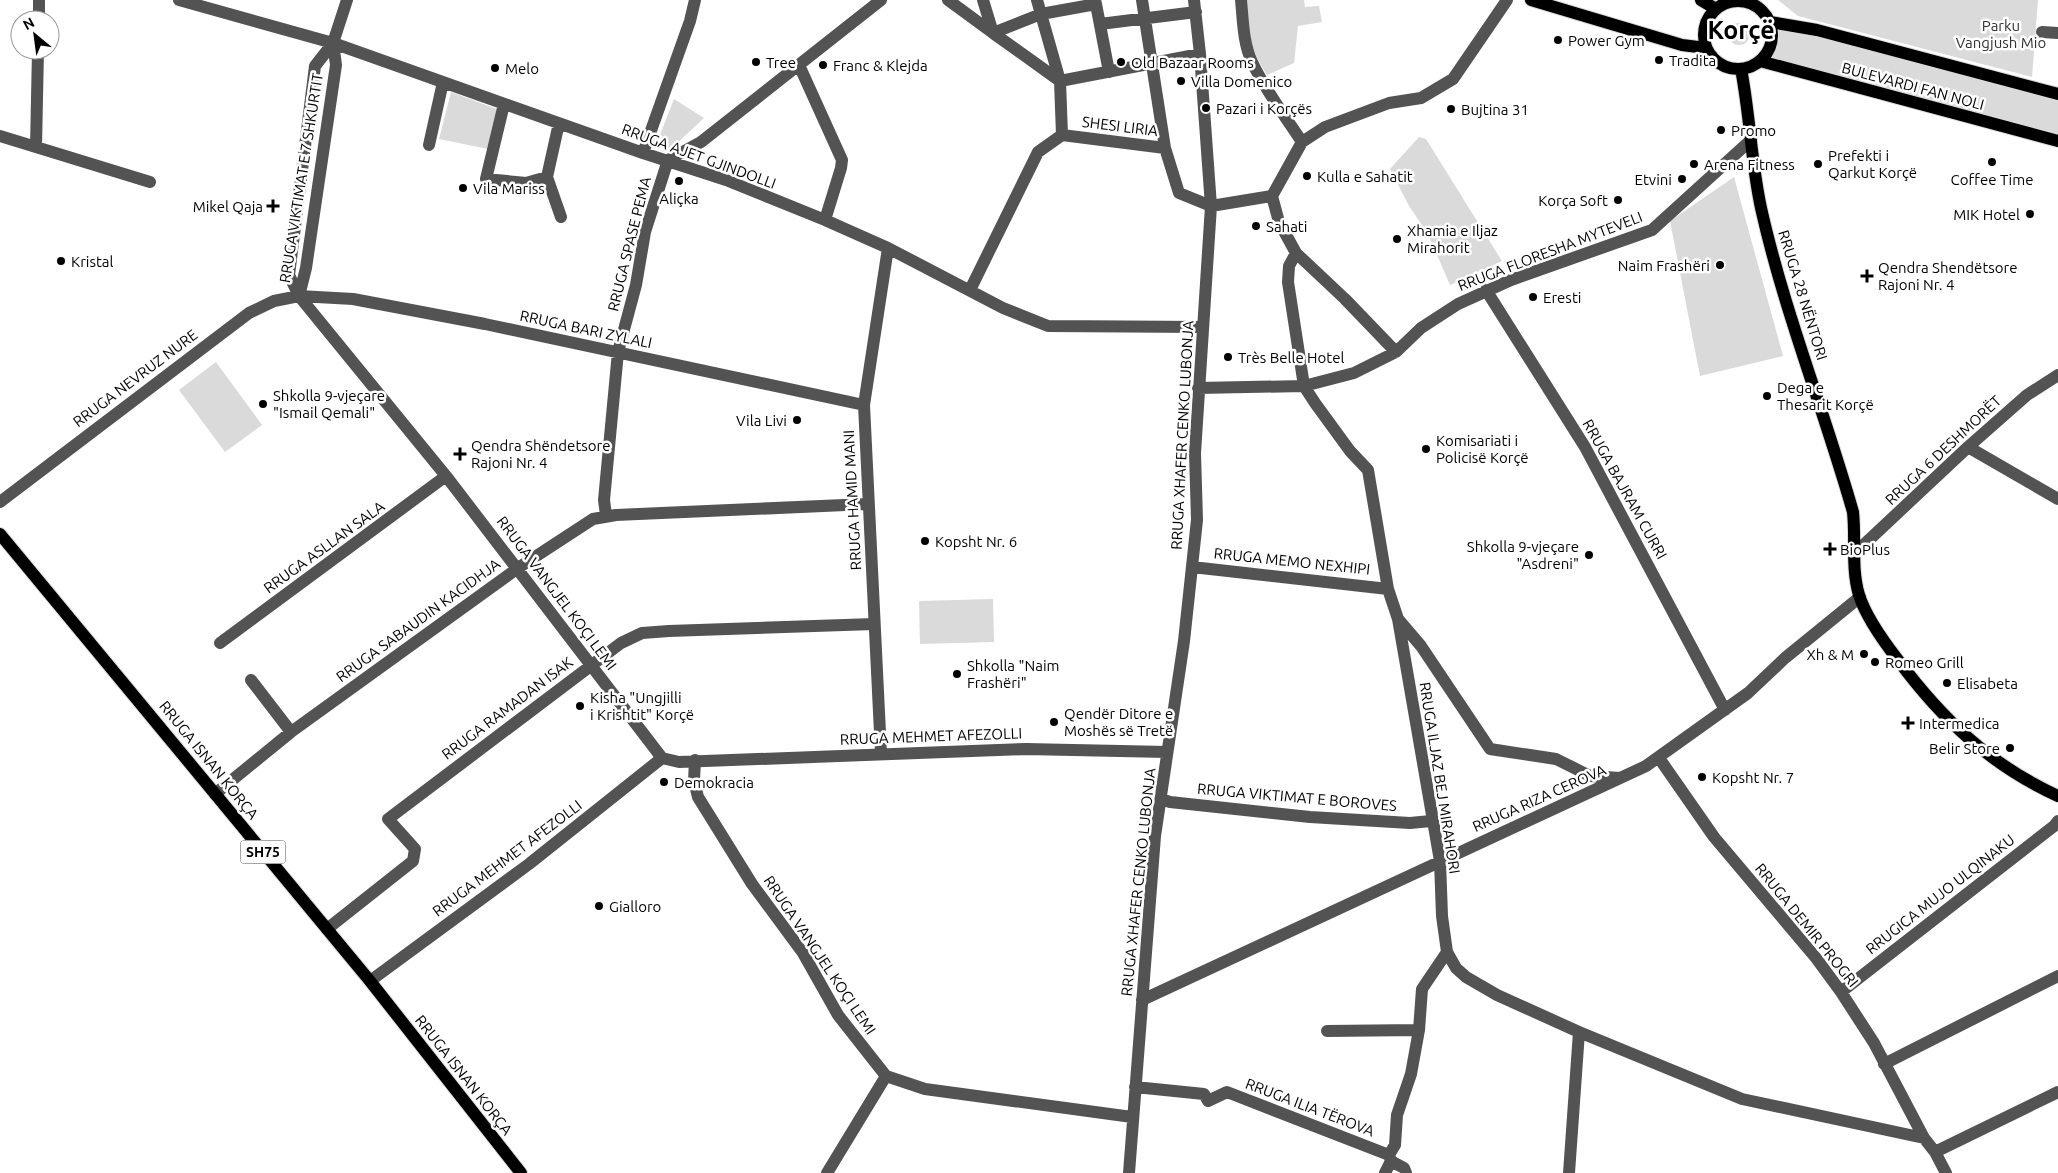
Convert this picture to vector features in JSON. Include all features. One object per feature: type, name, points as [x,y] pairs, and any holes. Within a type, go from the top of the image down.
[{"type":"main road","points":[[1532,0],[1682,45],[1706,48]]},
{"type":"main road","points":[[1700,0],[1716,9]]},
{"type":"main road","points":[[1736,0],[1756,6],[1767,16],[1772,29],[1772,43],[1760,61],[1741,69],[1727,67],[1714,60],[1706,48],[1704,34],[1711,14],[1716,9],[1736,0]]},
{"type":"main road","name":"BULEVARDI FAN NOLI","points":[[1770,22],[1817,30],[2058,94]]},
{"type":"main road","name":"BULEVARDI FAN NOLI","points":[[1760,61],[2058,141]]},
{"type":"main road","name":"RRUGA 28 NËNTORI","points":[[1741,69],[1760,206],[1772,253],[1853,512],[1854,576],[1860,597],[1883,641],[1938,711],[1967,739],[2039,788],[2058,796]]},
{"type":"main road","name":"RRUGA ISNAN KORÇA","points":[[0,534],[370,981],[521,1173]]},
{"type":"street","name":"RRUGA AJET GJINDOLLI","points":[[179,0],[333,43],[643,153],[726,180],[888,248],[1003,308],[1048,326],[1203,327]]},
{"type":"street","name":"RRUGA VIKTIMAT E 7 SHKURTIT","points":[[299,296],[289,275],[316,66],[333,43],[347,0]]},
{"type":"street","points":[[643,153],[690,21],[695,0]]},
{"type":"street","points":[[668,160],[701,142],[881,0]]},
{"type":"street","points":[[948,0],[1060,82],[1200,54]]},
{"type":"street","points":[[983,0],[993,33]]},
{"type":"street","name":"SHESI LIRIA","points":[[1036,0],[1060,82],[1062,135],[1165,148]]},
{"type":"street","points":[[1142,0],[1165,148],[1179,193],[1211,206],[1272,196]]},
{"type":"street","points":[[1241,0],[1244,30],[1251,60],[1270,94],[1302,142]]},
{"type":"street","points":[[1396,352],[1346,299],[1296,253],[1279,222],[1272,196],[1302,142],[1325,127],[1389,103],[1421,98],[1453,79],[1506,0]]},
{"type":"street","points":[[993,33],[1041,14],[1095,2],[1109,72]]},
{"type":"street","points":[[1100,24],[1145,18],[1195,6]]},
{"type":"street","name":"RRUGA XHAFER CENKO LUBONJA","points":[[1129,1173],[1155,836],[1184,641],[1197,520],[1195,453],[1211,206],[1195,6]]},
{"type":"street","points":[[2042,32],[2058,33]]},
{"type":"street","name":"RRUGA VIKTIMAT E 7 SHKURTIT","points":[[299,296],[306,268],[336,65],[333,43]]},
{"type":"street","points":[[36,147],[38,60]]},
{"type":"street","points":[[799,65],[842,160],[825,220]]},
{"type":"street","points":[[429,145],[443,82]]},
{"type":"street","points":[[504,104],[486,179],[526,184],[547,177]]},
{"type":"street","points":[[559,123],[547,177],[561,217]]},
{"type":"street","points":[[970,290],[1038,152],[1062,135]]},
{"type":"street","points":[[0,136],[150,182]]},
{"type":"street","name":"RRUGA FLORESHA MYTEVELI","points":[[1198,388],[1304,386],[1354,373],[1396,352],[1422,328],[1458,304],[1486,290],[1652,230],[1751,140]]},
{"type":"street","name":"RRUGA SPASE PEMA","points":[[606,515],[604,500],[618,352],[636,285],[645,232],[668,160]]},
{"type":"street","name":"RRUGA HAMID MANI","points":[[881,753],[864,405],[888,248]]},
{"type":"street","points":[[1296,253],[1289,266],[1288,282],[1304,386]]},
{"type":"street","name":"RRUGA BAJRAM CURRI","points":[[1486,290],[1585,447],[1724,710]]},
{"type":"street","name":"RRUGA BARI ZYLALI","points":[[299,296],[352,299],[618,352],[864,405]]},
{"type":"street","name":"RRUGA VANGJEL KOÇI LEMI","points":[[299,296],[446,476],[662,758]]},
{"type":"street","name":"RRUGA NEVRUZ NURE","points":[[0,502],[248,313],[274,301],[299,296]]},
{"type":"street","name":"RRUGA 6 DESHMORËT","points":[[1855,554],[1968,447],[2027,395],[2058,375]]},
{"type":"street","name":"RRUGA ILJAZ BEJ MIRAHORI","points":[[1304,386],[1338,437],[1368,470],[1388,589],[1398,619],[1431,821],[1440,861],[1442,916],[1447,952],[1456,968],[1466,977],[1497,995],[1579,1032],[1742,1099],[1924,1138]]},
{"type":"street","points":[[1968,447],[2058,499]]},
{"type":"street","name":"RRUGA ASLLAN SALA","points":[[220,643],[446,476]]},
{"type":"street","name":"RRUGA SABAUDIN KACIDHJA","points":[[215,794],[291,732],[518,568],[587,522],[606,515],[868,504]]},
{"type":"street","name":"RRUGA MEMO NEXHIPI","points":[[1192,567],[1388,589]]},
{"type":"street","name":"RRUGA RIZA CEROVA","points":[[1142,1000],[1646,766],[1748,693],[1786,658],[1860,597]]},
{"type":"street","points":[[1398,619],[1421,646],[1490,749],[1556,759],[1590,776],[1622,778]]},
{"type":"street","name":"RRUGA RAMADAN ISAK","points":[[327,929],[414,861],[415,849],[388,819],[591,664],[628,639],[642,633],[874,624]]},
{"type":"street","points":[[251,680],[291,732]]},
{"type":"street","name":"RRUGA MEHMET AFEZOLLI","points":[[695,760],[1026,749],[1167,752]]},
{"type":"street","points":[[662,758],[679,762],[695,760]]},
{"type":"street","name":"RRUGA MEHMET AFEZOLLI","points":[[370,981],[529,864],[662,758]]},
{"type":"street","name":"RRUGA DEMIR PROGRI","points":[[1659,758],[1714,837],[1816,958],[1841,992],[1874,1043],[1924,1138],[1935,1152],[1946,1173]]},
{"type":"street","name":"RRUGA VANGJEL KOÇI LEMI","points":[[695,760],[694,781],[698,797],[752,884],[803,953],[838,1015],[886,1076]]},
{"type":"street","name":"RRUGA VIKTIMAT E BOROVES","points":[[1160,800],[1310,817],[1410,823],[1431,821]]},
{"type":"street","name":"RRUGICA MUJO ULQINAKU","points":[[1841,992],[2058,821]]},
{"type":"street","points":[[1384,1173],[1395,1145],[1397,1115],[1411,1074],[1419,1030],[1422,989],[1447,952]]},
{"type":"street","points":[[1884,1064],[2058,976]]},
{"type":"street","points":[[1327,1031],[1419,1030]]},
{"type":"street","points":[[1569,1173],[1579,1032]]},
{"type":"street","points":[[827,1173],[886,1076],[925,1089],[1132,1117]]},
{"type":"street","name":"RRUGA ILIA TËROVA","points":[[1135,1087],[1204,1094],[1208,1101],[1227,1092],[1390,1158]]},
{"type":"street","points":[[1935,1152],[2058,1092]]},
{"type":"street","points":[[1390,1158],[1404,1168],[1406,1173]]},
{"type":"green space","points":[[1247,0],[1304,0],[1305,7],[1319,6],[1322,22],[1298,26],[1294,63],[1267,75],[1253,47],[1248,21]]},
{"type":"green space","name":"Parku Vangjush Mio","points":[[1778,0],[2038,0],[2032,77],[1798,16]]},
{"type":"green space","points":[[1739,23],[1747,26],[1750,34],[1747,42],[1739,45],[1731,42],[1728,34],[1731,26]]},
{"type":"green space","points":[[1775,26],[1820,34],[2058,99],[2058,136],[1767,60]]},
{"type":"green space","points":[[451,92],[497,109],[488,149],[439,139]]},
{"type":"green space","points":[[674,99],[704,118],[669,151],[656,145]]},
{"type":"green space","points":[[1419,137],[1426,139],[1502,261],[1450,285],[1428,234],[1409,206],[1390,169]]},
{"type":"green space","points":[[1734,177],[1783,356],[1700,376],[1670,221]]},
{"type":"green space","points":[[216,362],[262,425],[225,452],[179,390]]},
{"type":"green space","points":[[993,599],[994,642],[920,644],[919,601]]},
{"type":"place","name":"Power Gym","points":[[1558,40]]},
{"type":"place","name":"Tradita","points":[[1659,60]]},
{"type":"place","name":"Tree","points":[[756,62]]},
{"type":"place","name":"Old Bazaar Rooms","points":[[1121,62]]},
{"type":"place","name":"Franc & Klejda","points":[[823,65]]},
{"type":"place","name":"Melo","points":[[495,68]]},
{"type":"place","name":"Villa Domenico","points":[[1181,81]]},
{"type":"place","name":"Pazari i Korçës","points":[[1206,108]]},
{"type":"place","name":"Bujtina 31","points":[[1451,109]]},
{"type":"place","name":"Promo","points":[[1721,130]]},
{"type":"place","name":"Coffee Time","points":[[1992,162]]},
{"type":"place","name":"Arena Fitness","points":[[1694,164]]},
{"type":"place","name":"Prefekti i Qarkut Korçë","points":[[1818,164]]},
{"type":"place","name":"Kulla e Sahatit","points":[[1307,176]]},
{"type":"place","name":"Etvini","points":[[1682,179]]},
{"type":"place","name":"Aliçka","points":[[679,181]]},
{"type":"place","name":"Vila Mariss","points":[[463,188]]},
{"type":"place","name":"Korça Soft","points":[[1618,200]]},
{"type":"place","name":"Mikel Qaja","points":[[273,206]]},
{"type":"place","name":"MIK Hotel","points":[[2030,214]]},
{"type":"place","name":"Sahati","points":[[1256,226]]},
{"type":"place","name":"Xhamia e Iljaz Mirahorit","points":[[1397,239]]},
{"type":"place","name":"Kristal","points":[[61,261]]},
{"type":"place","name":"Naim Frashëri","points":[[1720,265]]},
{"type":"place","name":"Qendra Shendëtsore Rajoni Nr. 4","points":[[1867,276]]},
{"type":"place","name":"Eresti","points":[[1533,297]]},
{"type":"place","name":"Très Belle Hotel","points":[[1228,357]]},
{"type":"place","name":"Dega e Thesarit Korçë","points":[[1767,396]]},
{"type":"place","name":"Shkolla 9-vjeçare \"Ismail Qemali\"","points":[[263,404]]},
{"type":"place","name":"Vila Livi","points":[[797,420]]},
{"type":"place","name":"Komisariati i Policisë Korçë","points":[[1426,449]]},
{"type":"place","name":"Qendra Shëndetsore Rajoni Nr. 4","points":[[460,454]]},
{"type":"place","name":"Kopsht Nr. 6","points":[[925,541]]},
{"type":"place","name":"BioPlus","points":[[1830,549]]},
{"type":"place","name":"Shkolla 9-vjeçare \"Asdreni\"","points":[[1589,555]]},
{"type":"place","name":"Xh & M","points":[[1864,654]]},
{"type":"place","name":"Romeo Grill","points":[[1875,662]]},
{"type":"place","name":"Shkolla \"Naim Frashëri\"","points":[[957,674]]},
{"type":"place","name":"Elisabeta","points":[[1947,683]]},
{"type":"place","name":"Kisha \"Ungjilli i Krishtit\" Korçë","points":[[580,706]]},
{"type":"place","name":"Qendër Ditore e Moshës së Tretë","points":[[1054,722]]},
{"type":"place","name":"Intermedica","points":[[1908,723]]},
{"type":"place","name":"Belir Store","points":[[2010,748]]},
{"type":"place","name":"Kopsht Nr. 7","points":[[1702,777]]},
{"type":"place","name":"Demokracia","points":[[664,782]]},
{"type":"place","name":"Gialloro","points":[[599,906]]},
{"type":"district","name":"Korçë","points":[[1741,30]]}]
